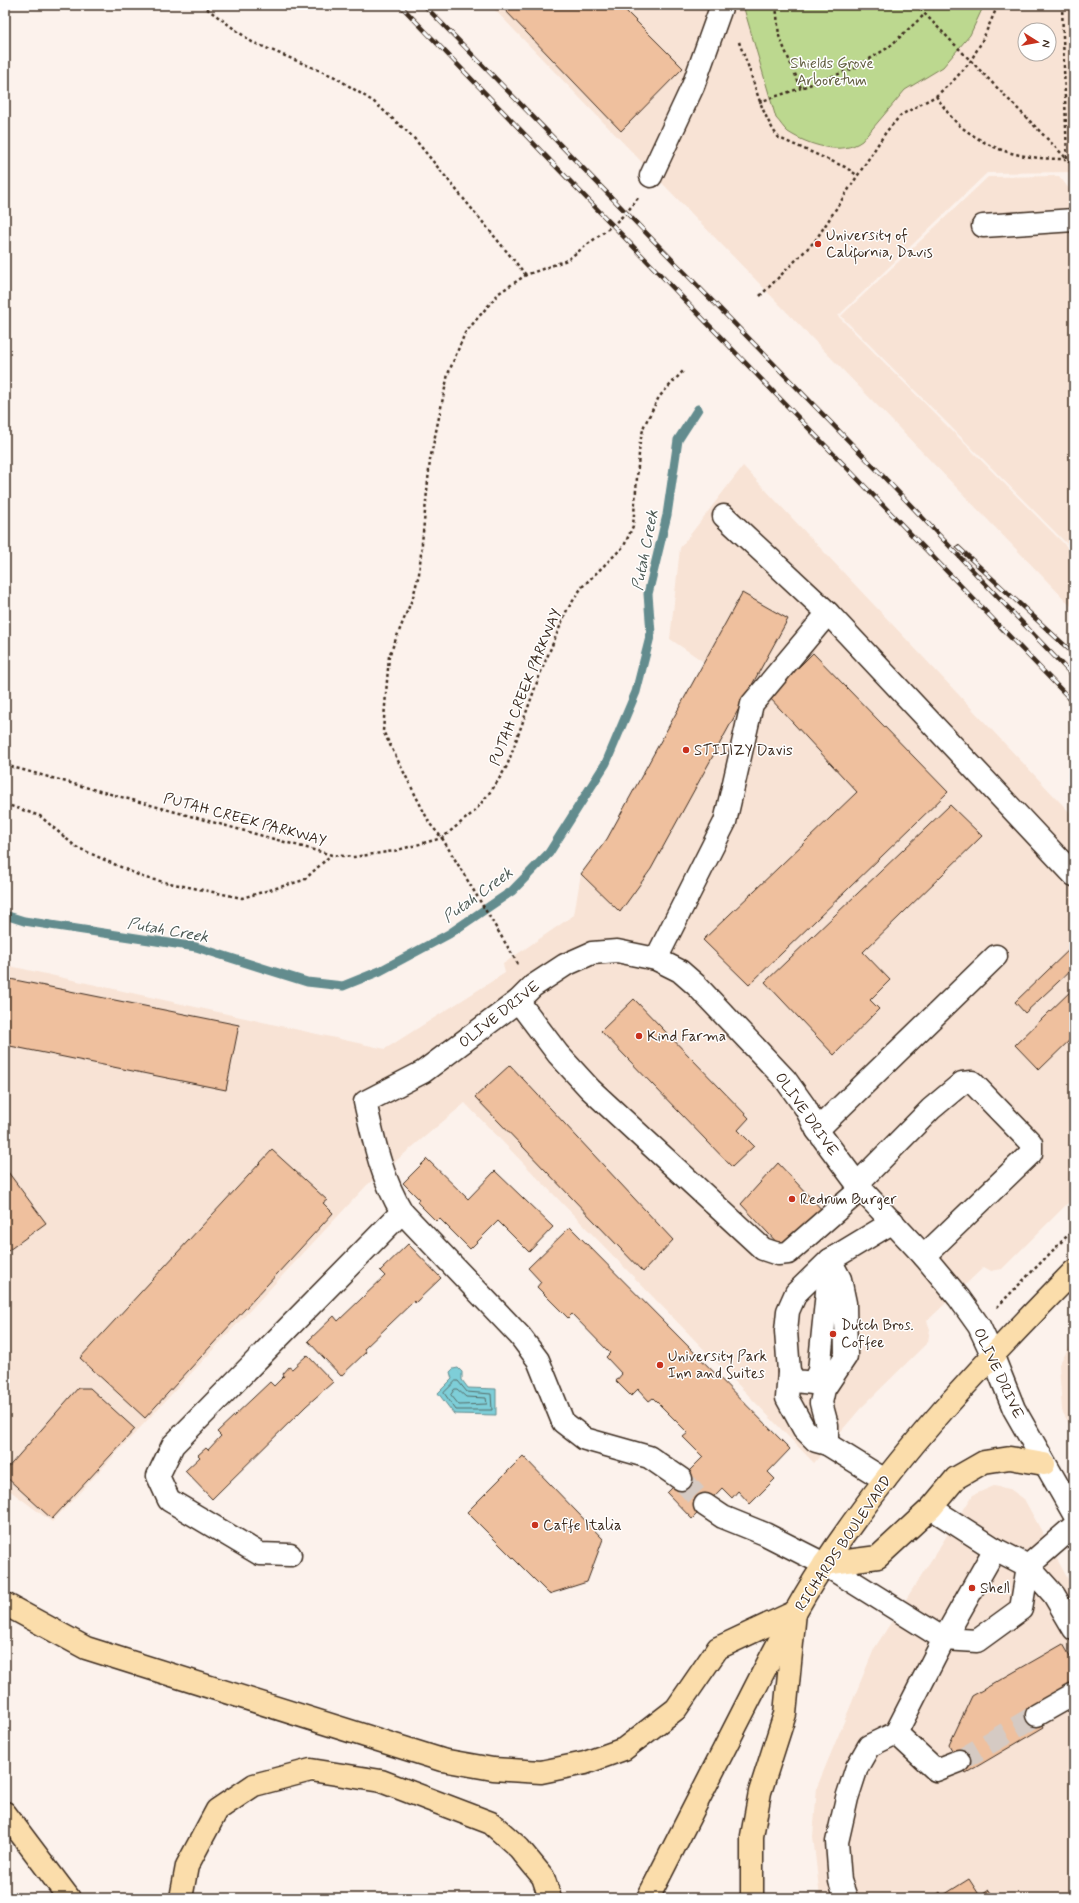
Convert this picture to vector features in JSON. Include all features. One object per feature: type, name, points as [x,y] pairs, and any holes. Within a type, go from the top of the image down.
[{"type":"main road","name":"RICHARDS BOULEVARD","points":[[648,1898],[795,1612],[824,1564],[884,1480],[992,1354],[1074,1271]]},
{"type":"main road","points":[[824,1564],[878,1557],[931,1508],[956,1478],[984,1462],[1010,1458],[1044,1464]]},
{"type":"main road","points":[[5,1604],[86,1648],[116,1658],[442,1760],[493,1769],[541,1772],[585,1763],[624,1749],[676,1709],[718,1648],[795,1612]]},
{"type":"main road","points":[[752,1898],[752,1836],[760,1792],[785,1714],[795,1612]]},
{"type":"main road","points":[[181,1898],[187,1866],[217,1810],[254,1785],[311,1770],[381,1781],[491,1823],[519,1848],[543,1878],[550,1898]]},
{"type":"main road","points":[[5,1813],[69,1898]]},
{"type":"street","points":[[652,176],[693,86],[722,5]]},
{"type":"street","points":[[983,226],[1074,220]]},
{"type":"street","points":[[724,516],[828,613],[1074,875]]},
{"type":"street","points":[[656,959],[725,822],[752,704],[828,613]]},
{"type":"street","name":"OLIVE DRIVE","points":[[402,1212],[390,1192],[385,1178],[365,1102],[423,1072],[518,1001],[533,986],[565,965],[592,953],[617,951],[656,959],[680,971],[696,985],[786,1079],[805,1107],[817,1130],[859,1186],[924,1256],[959,1298],[979,1326],[1014,1409],[1044,1464],[1074,1514]]},
{"type":"street","points":[[817,1130],[996,956]]},
{"type":"street","points":[[518,1001],[558,1054],[590,1089],[763,1249],[778,1254],[788,1254],[796,1248],[859,1186],[931,1108],[962,1083],[972,1082],[1031,1143],[1031,1153],[924,1256]]},
{"type":"street","points":[[290,1555],[260,1554],[176,1504],[170,1500],[158,1476],[173,1444],[402,1212],[520,1336],[538,1360],[563,1422],[584,1439],[649,1457],[681,1479]]},
{"type":"street","points":[[884,1480],[827,1444],[816,1442],[804,1429],[787,1398],[789,1372],[786,1331],[788,1311],[796,1293],[830,1260],[893,1222]]},
{"type":"street","points":[[789,1372],[795,1381],[813,1383],[819,1371],[830,1260]]},
{"type":"street","points":[[827,1444],[827,1425],[821,1404],[824,1389],[846,1356],[845,1303],[840,1279],[830,1260]]},
{"type":"street","points":[[705,1505],[723,1517],[765,1534],[824,1564],[944,1639],[977,1641],[1021,1609],[1028,1566],[1074,1526]]},
{"type":"street","points":[[931,1508],[995,1549],[1028,1566],[1054,1595],[1074,1629]]},
{"type":"street","points":[[846,1898],[840,1881],[837,1842],[847,1798],[857,1767],[870,1746],[896,1733],[944,1639],[995,1549]]},
{"type":"street","points":[[1037,1715],[1074,1694]]},
{"type":"street","points":[[896,1733],[936,1770],[959,1761]]},
{"type":"path","points":[[202,5],[252,42],[335,77],[374,102],[413,137],[526,275]]},
{"type":"path","points":[[776,5],[778,36],[801,88]]},
{"type":"path","points":[[916,5],[1074,167]]},
{"type":"path","points":[[760,296],[815,240],[886,132],[901,115],[936,96],[953,81],[970,62],[981,43],[998,5]]},
{"type":"path","points":[[1062,5],[1067,159]]},
{"type":"path","points":[[759,102],[855,68],[889,47],[925,14]]},
{"type":"path","points":[[736,35],[752,76],[759,102],[772,129],[779,138],[845,167],[857,175]]},
{"type":"path","points":[[936,96],[958,125],[995,149],[1038,159],[1067,159]]},
{"type":"path","points":[[504,943],[469,881],[442,838],[430,824],[383,731],[389,656],[413,597],[419,574],[430,460],[448,374],[464,333],[499,293],[526,275],[567,260],[613,225],[627,212],[652,176]]},
{"type":"path","name":"PUTAH CREEK PARKWAY","points":[[5,765],[332,855],[354,857],[394,851],[442,838],[475,811],[494,787],[504,771],[515,746],[540,674],[567,610],[582,587],[624,546],[633,526],[640,442],[644,426],[659,397],[684,370]]},
{"type":"path","points":[[5,804],[40,816],[76,847],[145,878],[242,898],[304,880],[332,855]]},
{"type":"path","points":[[979,1326],[1074,1229]]},
{"type":"shaded area","name":"University of California, Davis","points":[[490,5],[1074,5],[1074,172],[987,173],[838,316],[1074,554],[1074,609]]},
{"type":"shaded area","points":[[1059,176],[1074,195],[1074,551],[841,316],[988,177]]},
{"type":"shaded area","points":[[743,466],[1074,817],[1074,1197],[1002,1269],[991,1271],[984,1267],[927,1321],[930,1329],[928,1342],[860,1409],[814,1463],[465,1103],[367,1185],[52,1522],[5,1487],[5,965],[385,1049],[505,973],[503,964],[574,915],[581,874],[607,839],[704,662],[670,639],[680,548]]},
{"type":"shaded area","points":[[1074,1341],[1074,1432],[1062,1411],[1059,1364]]},
{"type":"shaded area","points":[[994,1486],[1010,1489],[1024,1499],[1074,1590],[1074,1898],[820,1898],[813,1836],[817,1787],[874,1649],[973,1495]]},
{"type":"green space","name":"Shields Grove Arboretum","points":[[743,5],[984,5],[970,35],[943,67],[905,90],[862,141],[845,148],[835,148],[815,145],[796,137],[786,131],[776,118]]},
{"type":"water","points":[[458,1368],[462,1372],[462,1380],[468,1388],[496,1389],[496,1415],[454,1414],[438,1393],[452,1379],[450,1372],[453,1369]]},
{"type":"building","points":[[508,5],[620,5],[683,68],[621,131],[504,9]]},
{"type":"building","name":"STIIIZY Davis","points":[[742,593],[788,619],[651,869],[620,912],[581,874],[607,839]]},
{"type":"building","points":[[813,653],[948,792],[749,985],[703,940],[857,792],[769,697]]},
{"type":"building","points":[[950,805],[982,836],[863,952],[890,980],[870,1000],[879,1009],[834,1055],[765,982]]},
{"type":"building","points":[[1074,945],[1074,967],[1025,1013],[1015,1002]]},
{"type":"building","points":[[5,978],[239,1025],[226,1090],[5,1045]]},
{"type":"building","points":[[1074,988],[1074,1036],[1039,1070],[1015,1045]]},
{"type":"building","points":[[634,999],[749,1118],[738,1130],[754,1146],[732,1167],[601,1031]]},
{"type":"building","points":[[510,1065],[673,1240],[643,1272],[475,1097]]},
{"type":"building","points":[[272,1150],[327,1200],[323,1203],[333,1213],[145,1418],[80,1358]]},
{"type":"building","points":[[427,1159],[468,1199],[495,1171],[553,1227],[529,1252],[498,1221],[470,1249],[439,1218],[436,1221],[417,1202],[419,1199],[403,1183]]},
{"type":"building","points":[[778,1163],[825,1213],[781,1247],[741,1204]]},
{"type":"building","points":[[5,1168],[46,1223],[5,1253]]},
{"type":"building","name":"University Park Inn and Suites","points":[[570,1227],[790,1449],[768,1472],[775,1479],[750,1504],[738,1491],[732,1498],[722,1488],[692,1519],[667,1493],[703,1457],[683,1437],[688,1433],[653,1398],[649,1401],[638,1389],[631,1396],[616,1381],[622,1374],[606,1357],[610,1353],[572,1314],[568,1318],[537,1287],[541,1282],[528,1268]]},
{"type":"building","points":[[408,1244],[441,1278],[415,1303],[414,1301],[364,1349],[366,1352],[341,1376],[308,1341],[334,1316],[338,1321],[385,1276],[380,1271]]},
{"type":"building","points":[[307,1355],[333,1382],[306,1406],[212,1499],[185,1471],[200,1457],[198,1455],[206,1448],[208,1450],[221,1436],[217,1432],[270,1382],[274,1386],[284,1376],[283,1374],[289,1367],[292,1369]]},
{"type":"building","points":[[78,1388],[90,1388],[135,1429],[52,1519],[5,1476],[7,1473],[5,1471]]},
{"type":"building","name":"Caffe Italia","points":[[523,1456],[603,1539],[587,1582],[549,1594],[467,1512]]},
{"type":"building","points":[[1063,1644],[1074,1663],[1074,1683],[1033,1708],[1044,1727],[966,1773],[949,1745],[972,1696]]},
{"type":"building","points":[[969,1879],[980,1896],[989,1890],[994,1898],[932,1898],[940,1892],[942,1896]]},
{"type":"waterway","name":"Putah Creek","points":[[5,915],[24,921],[196,947],[307,982],[343,986],[380,971],[449,934],[512,891],[549,853],[606,763],[636,692],[651,633],[648,594],[667,515],[678,440],[698,409]]},
{"type":"tunnel","points":[[681,1479],[705,1505]]},
{"type":"tunnel","points":[[959,1761],[1037,1715]]},
{"type":"railway","points":[[400,5],[1074,703]]},
{"type":"railway","points":[[424,5],[880,473],[1074,677]]},
{"type":"railway","points":[[958,547],[1074,654]]},
{"type":"place","name":"University of California, Davis","points":[[818,244]]},
{"type":"place","name":"STIIIZY Davis","points":[[686,750]]},
{"type":"place","name":"Kind Farma","points":[[639,1036]]},
{"type":"place","name":"Redrum Burger","points":[[792,1199]]},
{"type":"place","name":"Dutch Bros. Coffee","points":[[833,1334]]},
{"type":"place","name":"University Park Inn and Suites","points":[[660,1365]]},
{"type":"place","name":"Caffe Italia","points":[[535,1525]]},
{"type":"place","name":"Shell","points":[[972,1588]]}]
